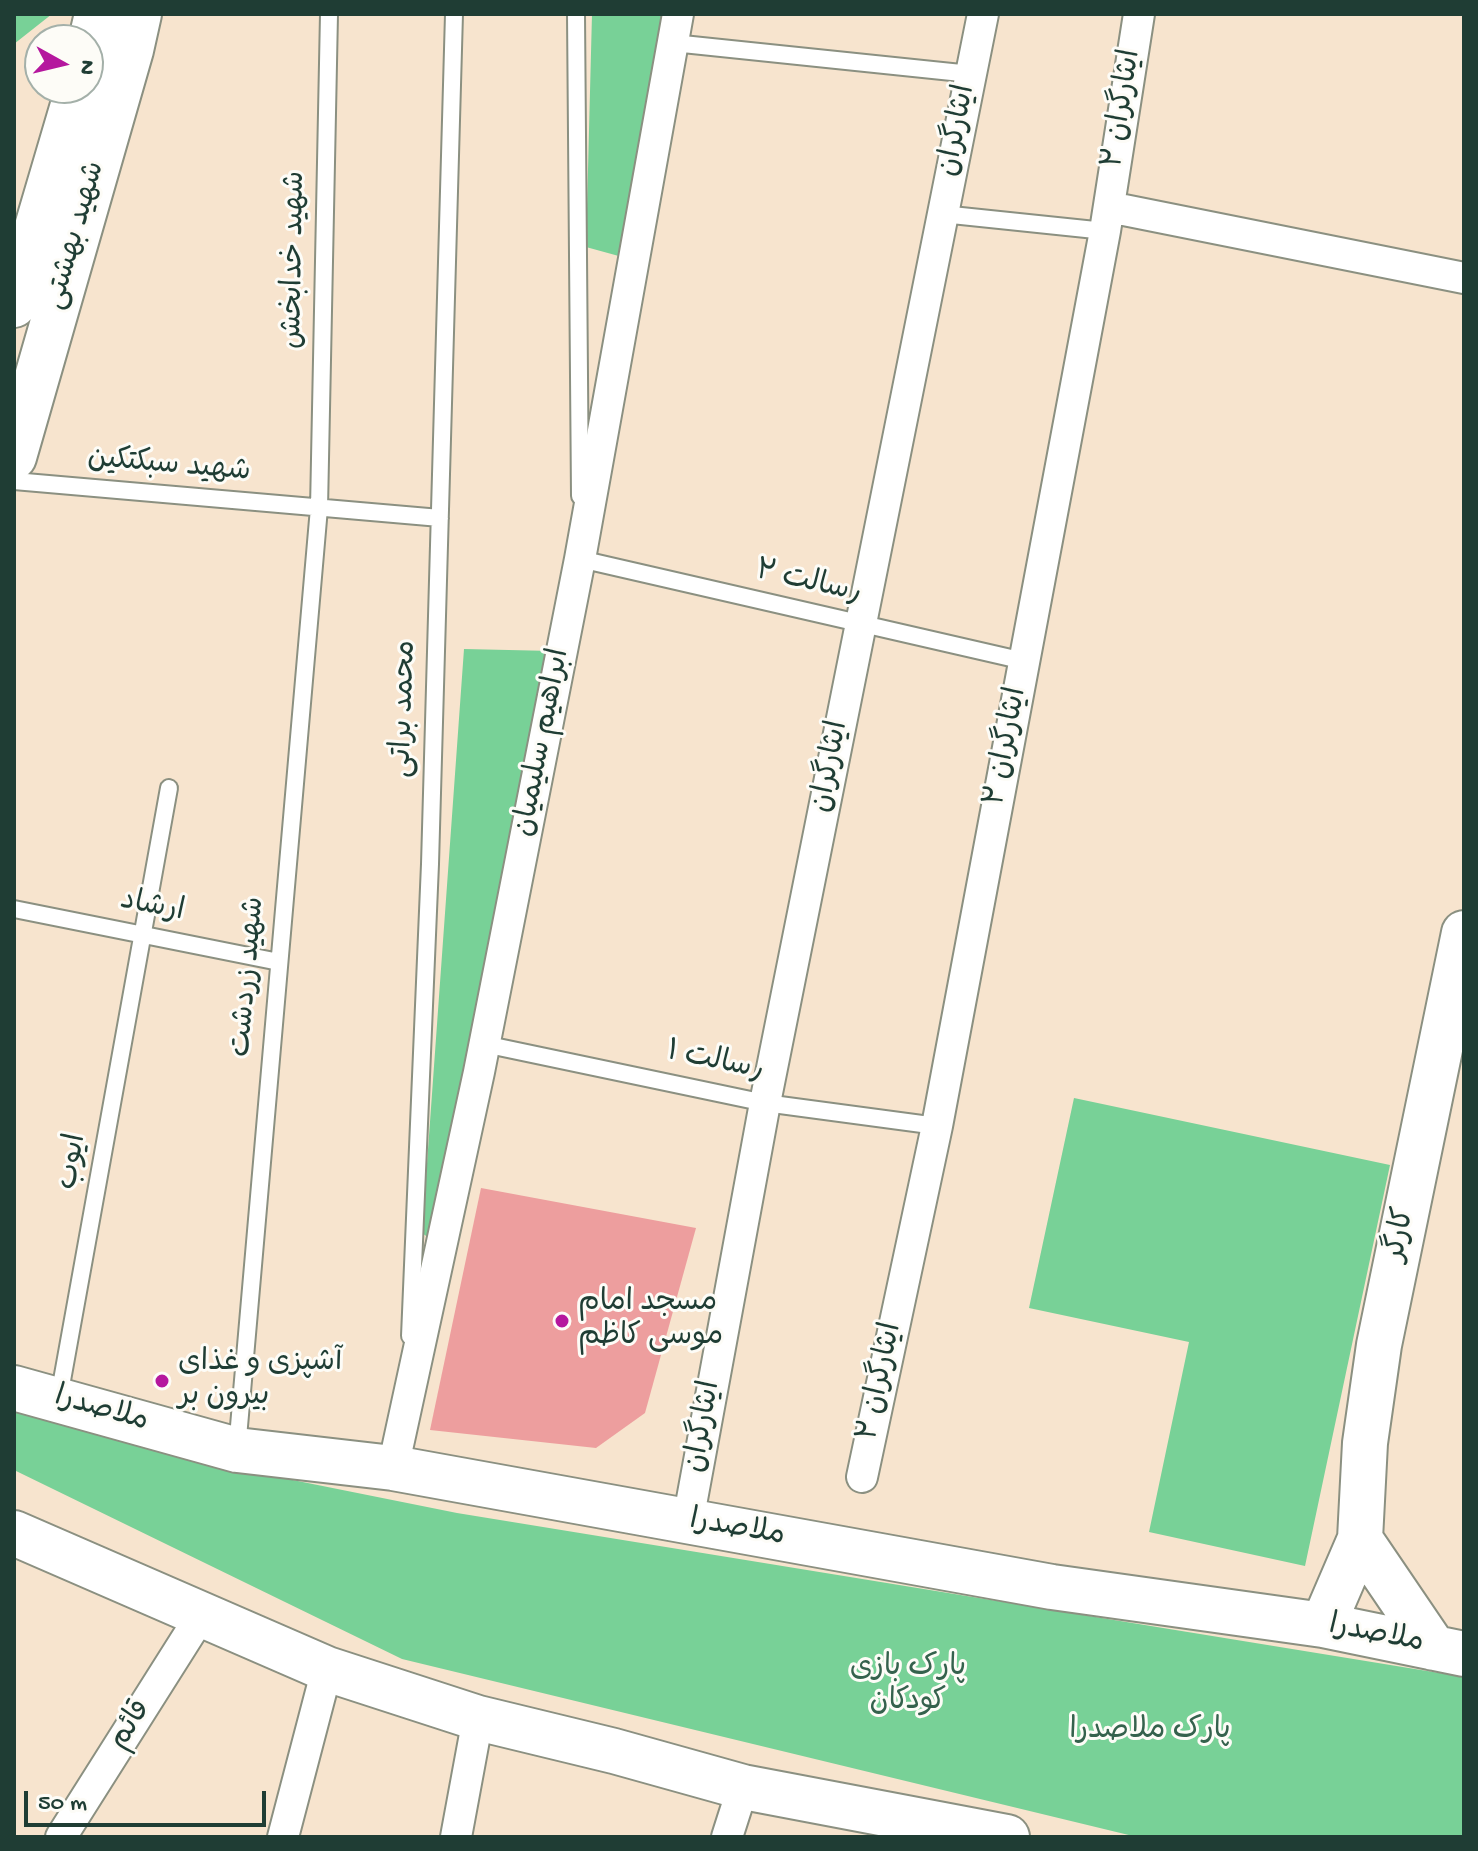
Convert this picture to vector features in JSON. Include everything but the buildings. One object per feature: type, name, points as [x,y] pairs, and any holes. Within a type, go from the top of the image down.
[{"type":"street","name":"شهید بهشتی","points":[[14,457],[139,14]]},
{"type":"street","name":"ایثارگران","points":[[688,1521],[765,1103],[983,14]]},
{"type":"street","name":"ایثارگران ۲","points":[[862,1477],[937,1126],[1107,219],[1139,14]]},
{"type":"street","name":"ابراهیم سلیمیان","points":[[393,1468],[484,1044],[580,559],[675,28]]},
{"type":"street","name":"شهید بهشتی","points":[[14,305],[73,104]]},
{"type":"street","points":[[1107,219],[1464,278]]},
{"type":"street","name":"کارگر","points":[[1323,1625],[1360,1539],[1365,1443],[1379,1345],[1464,933]]},
{"type":"street","name":"ملاصدرا","points":[[14,1388],[237,1450],[393,1468],[1052,1587],[1323,1625],[1449,1651]]},
{"type":"street","points":[[14,1533],[327,1669],[478,1718],[743,1787],[956,1831],[1007,1837]]},
{"type":"street","points":[[1360,1539],[1449,1651]]},
{"type":"street","name":"قائم","points":[[61,1837],[202,1614]]},
{"type":"street","points":[[283,1837],[327,1669]]},
{"type":"street","points":[[456,1837],[478,1718]]},
{"type":"street","points":[[727,1837],[743,1787]]},
{"type":"lane","name":"شهید خدابخش","points":[[319,508],[329,14]]},
{"type":"lane","name":"محمد براتی","points":[[407,1404],[430,864],[454,14]]},
{"type":"lane","points":[[576,14],[580,559]]},
{"type":"lane","points":[[675,28],[971,74]]},
{"type":"lane","points":[[942,214],[1107,219]]},
{"type":"lane","name":"شهید سبکتکین","points":[[14,481],[440,518]]},
{"type":"lane","name":"شهید زردشت","points":[[237,1450],[319,508]]},
{"type":"lane","name":"رسالت ۲","points":[[580,559],[1024,661]]},
{"type":"lane","name":"ایوب","points":[[59,1399],[169,788]]},
{"type":"lane","name":"ارشاد","points":[[14,909],[279,962]]},
{"type":"lane","name":"رسالت ۱","points":[[484,1044],[765,1103],[937,1126]]},
{"type":"green space","points":[[14,14],[52,14],[39,24],[24,24],[24,36],[14,44]]},
{"type":"green space","points":[[592,14],[670,14],[626,258],[586,247]]},
{"type":"green space","points":[[464,649],[553,651],[433,1241],[422,1233]]},
{"type":"green space","points":[[1074,1098],[1390,1165],[1305,1566],[1149,1532],[1189,1342],[1029,1308]]},
{"type":"green space","name":"پارک ملاصدرا","points":[[14,1406],[213,1464],[457,1513],[1464,1677],[1464,1837],[1137,1837],[402,1659],[14,1470]]},
{"type":"place","name":"مسجد امام موسی کاظم","points":[[562,1321]]},
{"type":"place","name":"آشپزی و غذای بیرون بر","points":[[162,1381]]},
{"type":"park label","name":"پارک بازی کودکان","points":[[908,1686]]}]
